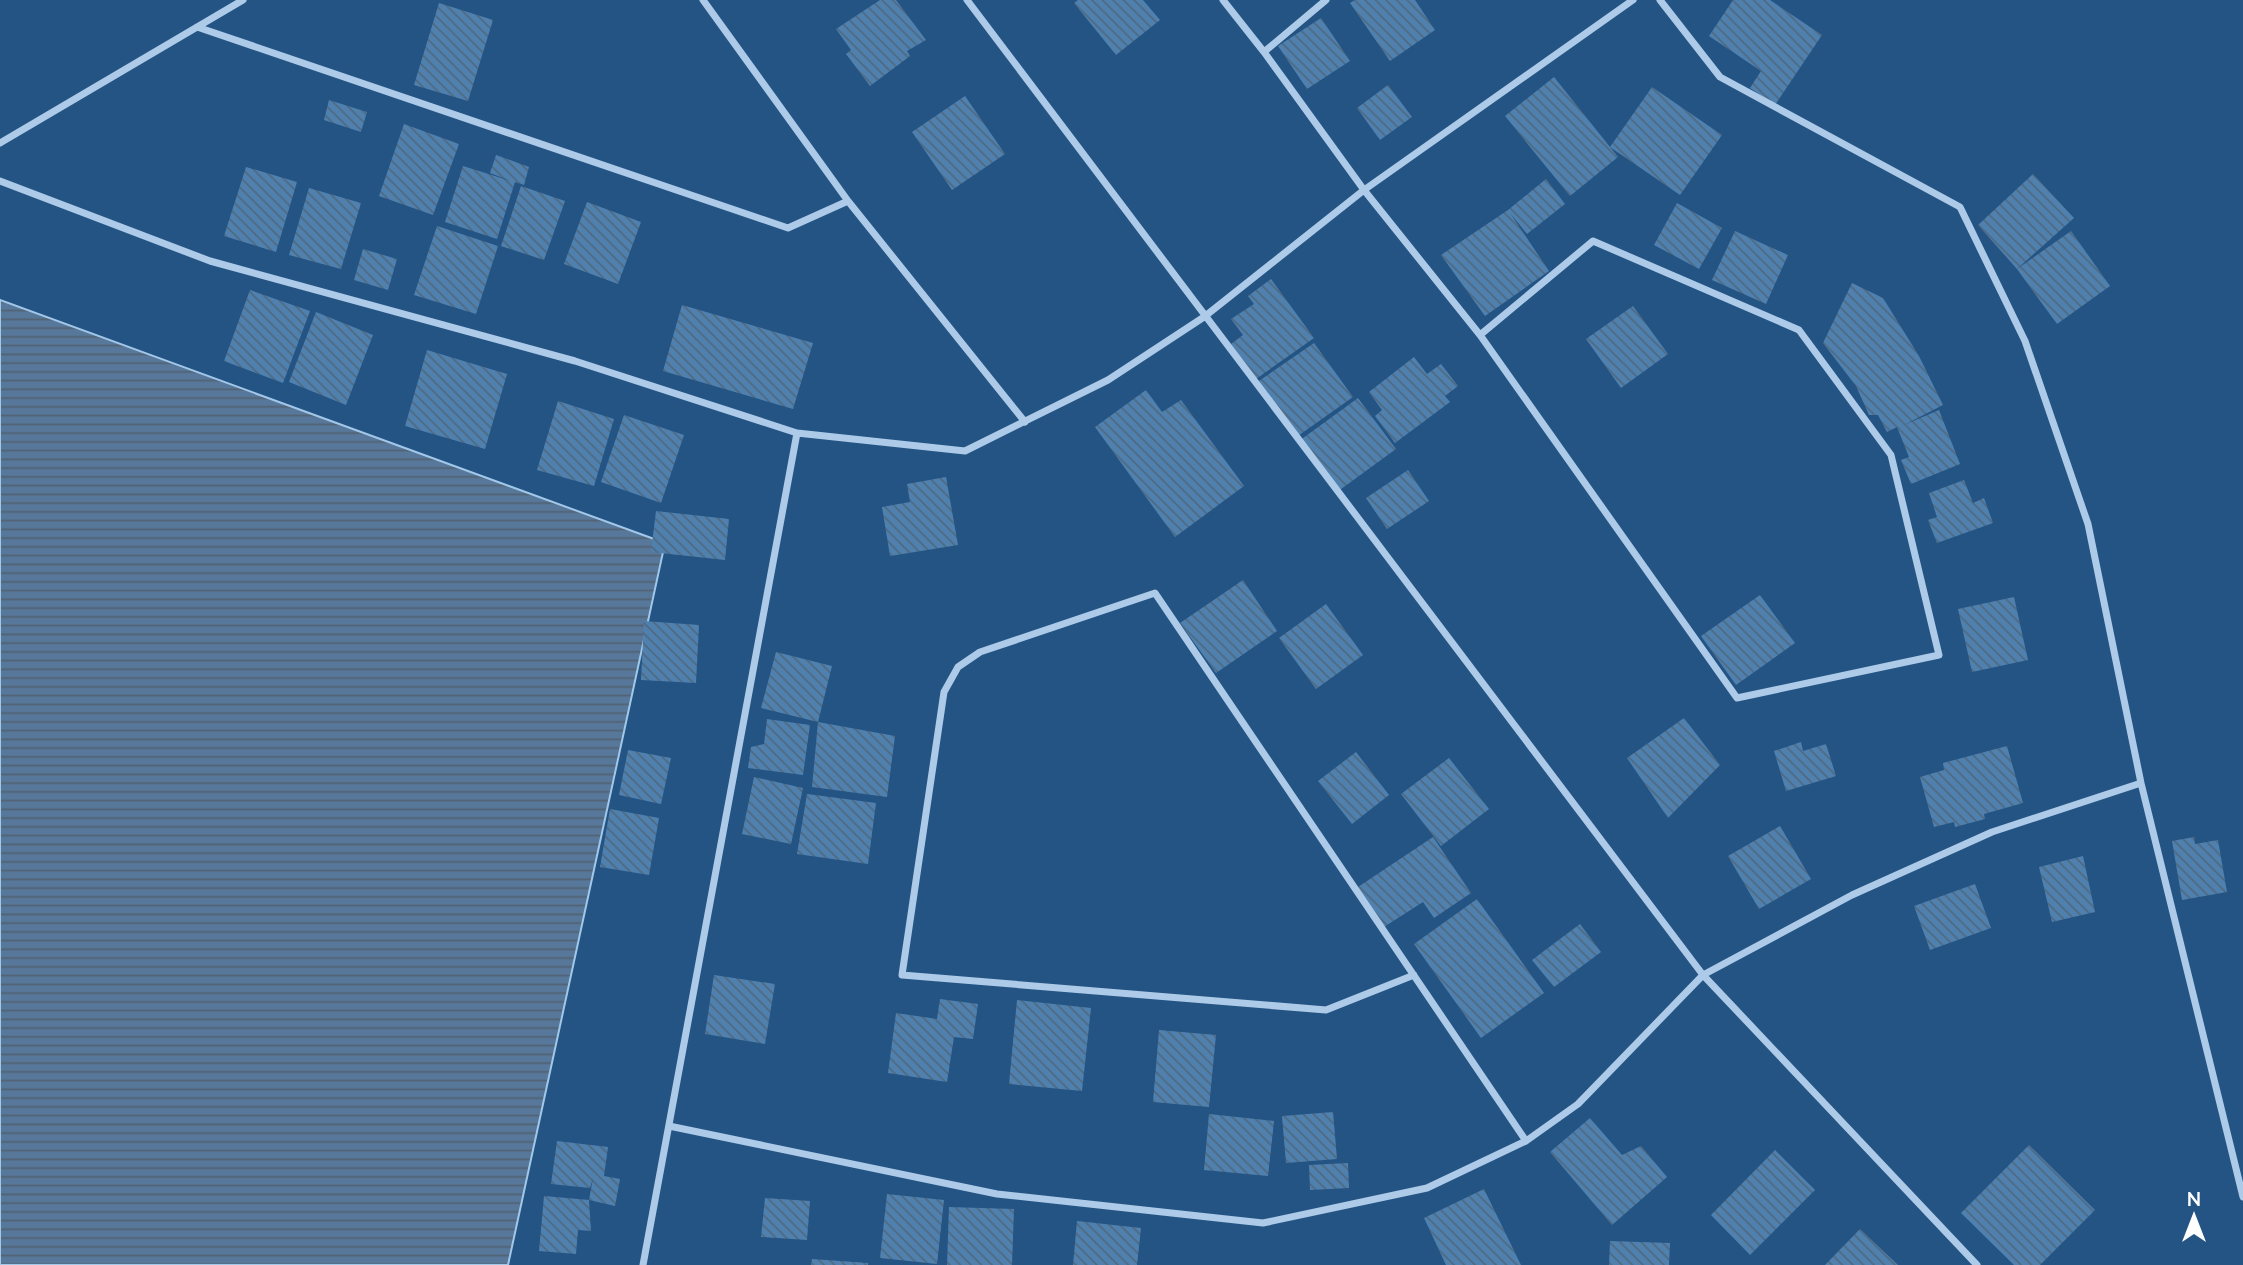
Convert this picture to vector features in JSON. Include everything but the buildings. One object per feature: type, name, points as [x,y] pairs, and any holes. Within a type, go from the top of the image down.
[{"type":"street","points":[[0,143],[243,0]]},
{"type":"street","points":[[703,0],[848,201],[1025,422]]},
{"type":"street","points":[[967,0],[1703,975],[1978,1265]]},
{"type":"street","points":[[1223,0],[1364,190],[1480,335],[1737,698],[1939,655],[1891,456],[1799,330],[1593,240],[1480,335]]},
{"type":"street","points":[[1264,52],[1326,0]]},
{"type":"street","points":[[0,181],[211,261],[575,361],[797,433],[965,451],[1108,380],[1204,317],[1364,190],[1633,0]]},
{"type":"street","points":[[1660,0],[1720,77],[1960,207],[2025,341],[2088,524],[2141,783],[2243,1197]]},
{"type":"street","points":[[197,27],[788,228],[848,201]]},
{"type":"street","points":[[643,1265],[797,433]]},
{"type":"street","points":[[1414,975],[1325,1010],[902,975],[944,692],[958,667],[980,652],[1155,593],[1414,975],[1526,1141]]},
{"type":"street","points":[[669,1126],[997,1194],[1263,1223],[1427,1188],[1526,1141],[1578,1104],[1703,975],[1852,895],[1992,832],[2141,783]]},
{"type":"water","points":[[0,300],[665,543],[508,1265],[0,1265]]}]
